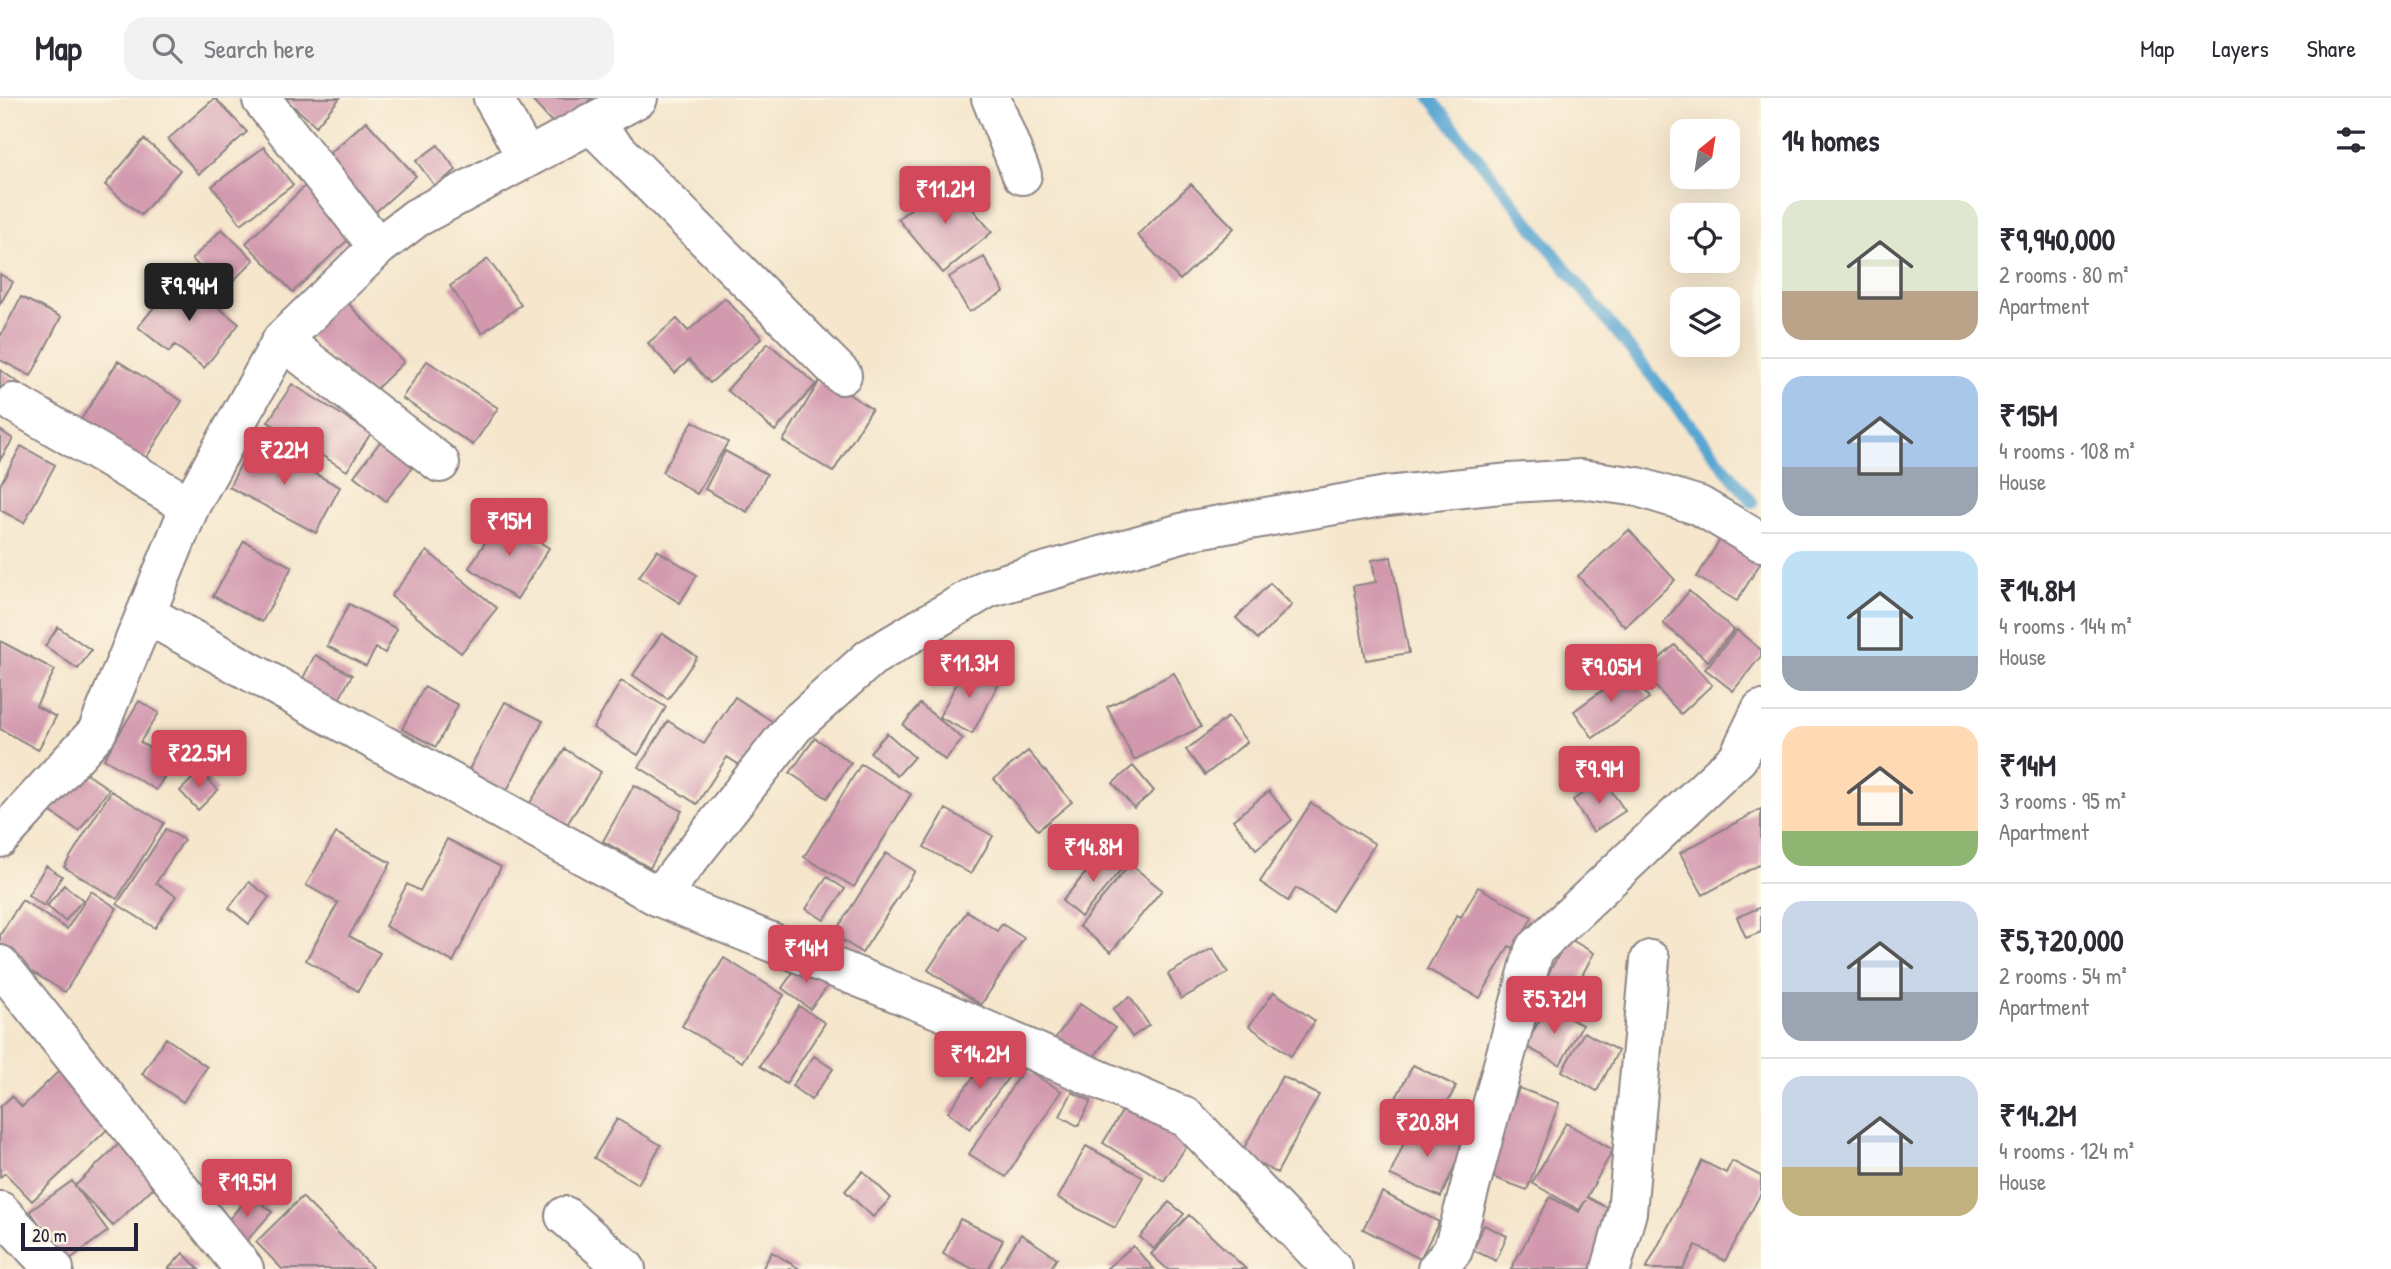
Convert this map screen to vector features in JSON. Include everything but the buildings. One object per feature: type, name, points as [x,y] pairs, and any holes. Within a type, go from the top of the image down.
[{"type":"street","points":[[493,98],[527,158]]},
{"type":"street","points":[[0,838],[97,732],[190,506],[282,340],[378,247],[416,218],[638,98]]},
{"type":"street","points":[[991,98],[1023,175]]},
{"type":"street","points":[[262,100],[378,247]]},
{"type":"street","points":[[590,123],[842,375]]},
{"type":"street","points":[[282,340],[440,463]]},
{"type":"street","points":[[14,403],[190,506]]},
{"type":"street","points":[[659,897],[795,726],[870,658],[988,588],[1192,530],[1387,496],[1510,483],[1581,479],[1638,487],[1700,506],[1761,542]]},
{"type":"street","points":[[146,614],[659,897],[940,1010],[1187,1118],[1333,1269]]},
{"type":"street","points":[[1437,1269],[1453,1250],[1534,950],[1738,758],[1761,710]]},
{"type":"street","points":[[1611,1269],[1627,1212],[1650,960]]},
{"type":"street","points":[[0,965],[244,1269]]},
{"type":"street","points":[[0,1211],[54,1269]]},
{"type":"street","points":[[565,1216],[626,1269]]},
{"type":"waterway","points":[[1430,98],[1752,502]]}]
